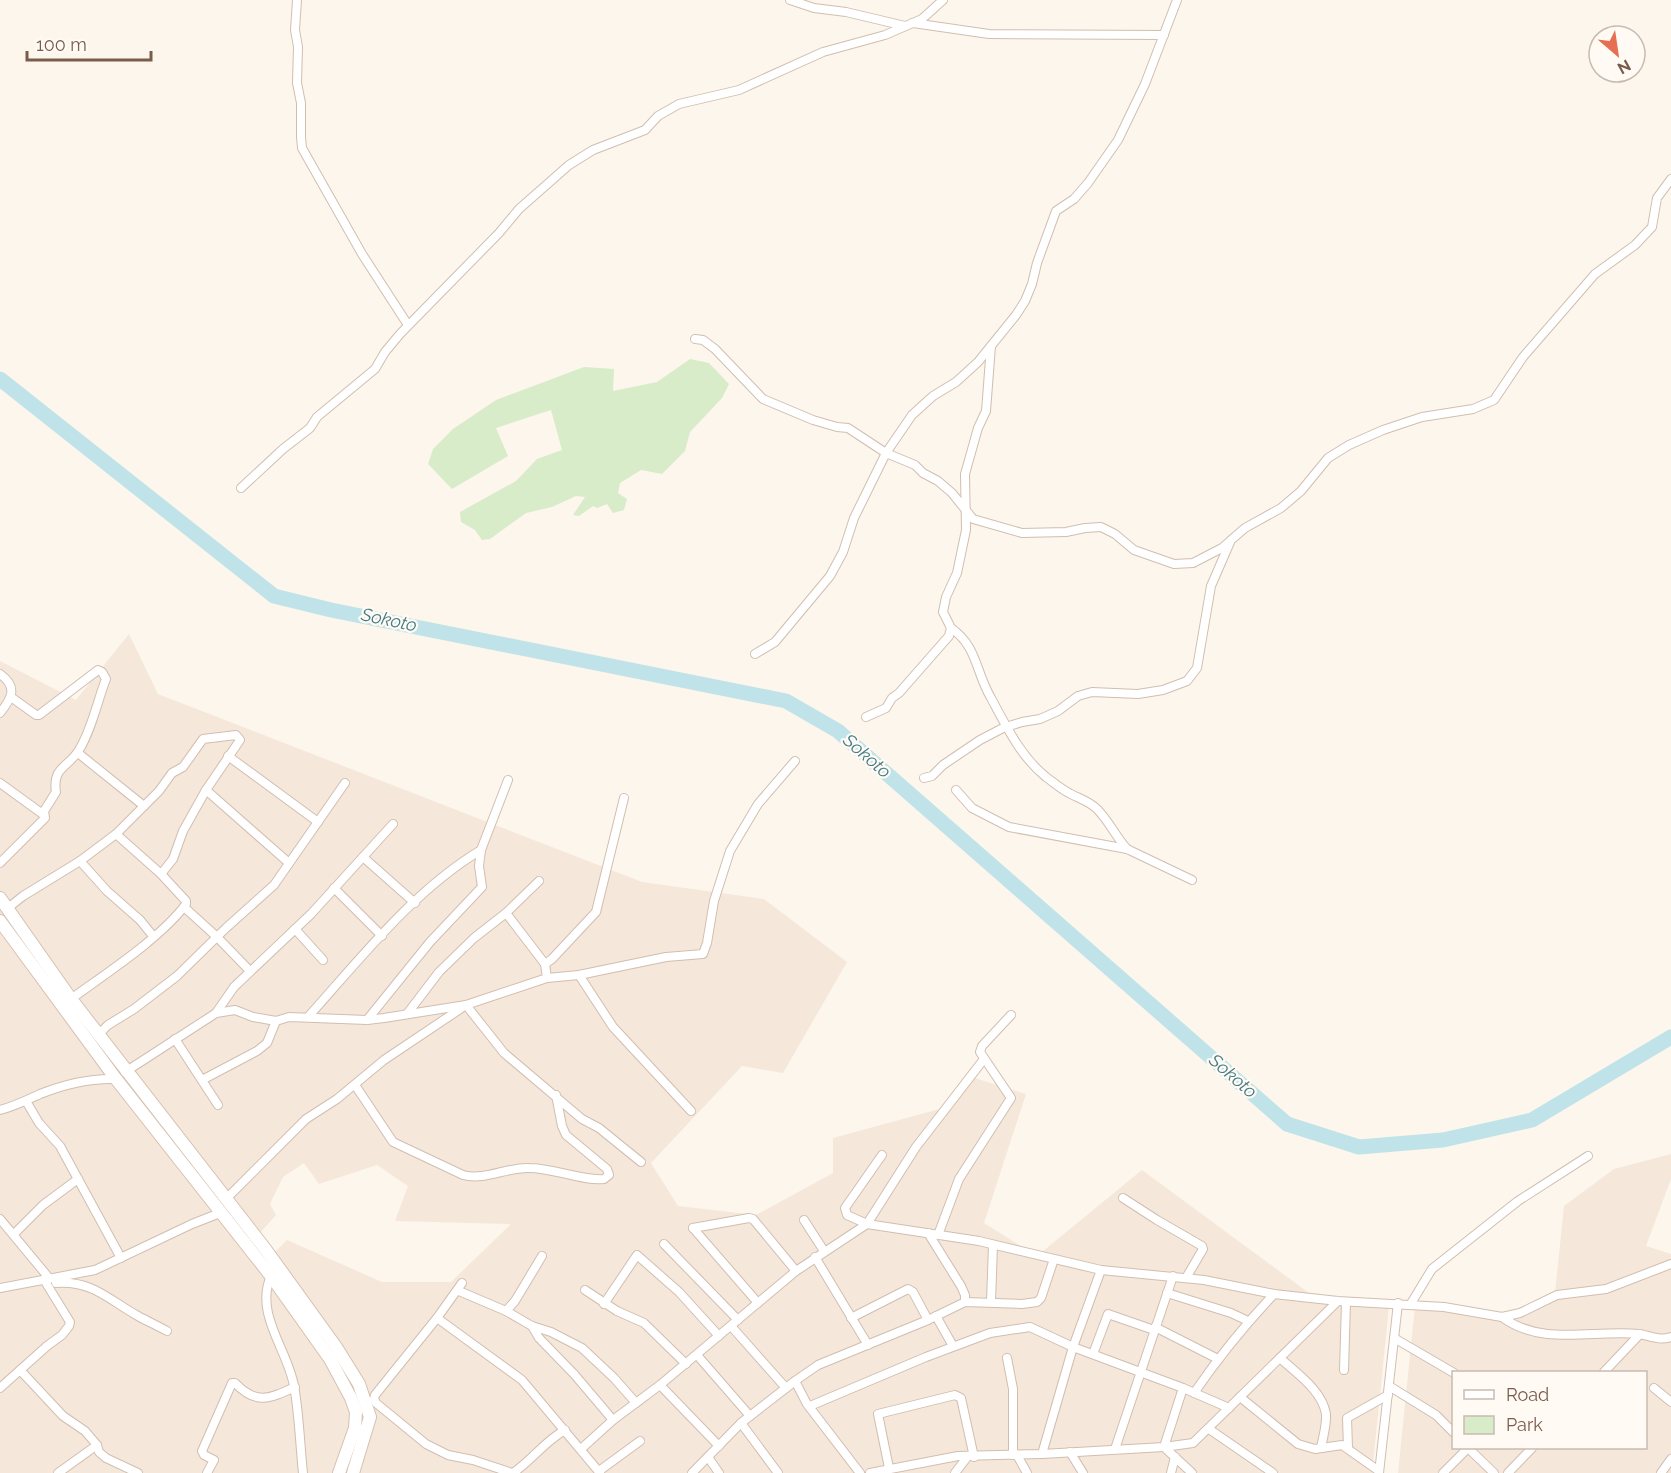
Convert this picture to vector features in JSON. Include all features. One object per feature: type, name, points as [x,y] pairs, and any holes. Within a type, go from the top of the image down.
[{"type":"street","points":[[297,0],[295,30],[298,47],[297,83],[301,103],[302,148],[362,254],[408,325]]},
{"type":"street","points":[[790,0],[814,8],[909,25],[989,34],[1164,34]]},
{"type":"street","points":[[241,488],[283,449],[310,428],[317,417],[375,369],[385,352],[408,325],[493,240],[519,209],[569,165],[593,150],[645,130],[658,116],[679,104],[740,90],[823,52],[885,35],[922,19],[942,0]]},
{"type":"street","points":[[755,654],[775,642],[830,576],[843,552],[854,518],[886,453],[912,415],[933,396],[956,382],[978,362],[1025,301],[1056,211],[1074,199],[1088,183],[1118,140],[1145,84],[1177,0]]},
{"type":"street","points":[[695,339],[703,340],[720,353],[763,399],[813,420],[837,428],[848,428],[886,453],[915,465],[923,473],[938,481],[961,502],[973,519],[1022,533],[1066,532],[1101,527],[1115,534],[1134,550],[1174,564],[1193,563],[1222,548],[1245,528],[1281,508],[1300,491],[1328,458],[1349,445],[1383,430],[1422,417],[1473,409],[1494,400],[1523,357],[1595,274],[1635,245],[1652,227],[1657,198],[1671,179]]},
{"type":"street","points":[[991,346],[986,411],[978,428],[965,474],[966,530],[957,573],[946,597],[943,612],[951,628],[970,646],[980,677],[1018,747],[1040,771],[1067,793],[1084,799],[1096,808],[1127,849]]},
{"type":"street","points":[[924,778],[932,777],[943,765],[963,751],[1008,726],[1040,719],[1058,711],[1077,696],[1092,692],[1138,694],[1163,690],[1187,681],[1197,668],[1211,586],[1232,540]]},
{"type":"street","points":[[866,717],[886,708],[950,636],[951,628]]},
{"type":"street","points":[[0,862],[43,821],[44,811],[56,792],[54,785],[57,774],[78,753],[106,680],[102,672],[98,670],[39,715],[11,697]]},
{"type":"street","points":[[0,674],[12,688],[11,697],[0,713]]},
{"type":"street","points":[[161,874],[173,858],[183,831],[206,790],[240,740],[236,735],[205,738],[183,767],[172,773],[159,791],[116,834],[80,861],[23,896],[4,903],[70,999],[98,1035],[121,1075],[220,1213],[251,1241]]},
{"type":"street","points":[[78,753],[144,806]]},
{"type":"street","points":[[228,756],[318,822]]},
{"type":"street","points":[[216,1013],[235,1011],[276,1021],[289,1017],[367,1020],[466,1005],[547,978],[579,975],[666,957],[703,954],[714,901],[730,852],[758,804],[795,761]]},
{"type":"street","points":[[367,1020],[429,942],[482,887],[479,866],[481,850],[508,780]]},
{"type":"street","points":[[0,783],[45,814]]},
{"type":"street","points":[[98,1035],[108,1025],[152,996],[177,976],[274,885],[345,783]]},
{"type":"street","points":[[206,790],[289,863]]},
{"type":"street","points":[[956,790],[972,808],[1010,827],[1127,849],[1192,880]]},
{"type":"street","points":[[545,964],[596,912],[624,798]]},
{"type":"street","points":[[0,1110],[56,1088],[84,1080],[121,1075],[216,1013],[234,987],[295,929],[393,824]]},
{"type":"street","points":[[70,999],[153,936],[184,907],[186,901],[161,874],[116,834]]},
{"type":"street","points":[[308,1017],[382,936],[447,872],[481,850]]},
{"type":"street","points":[[363,857],[415,903]]},
{"type":"street","points":[[80,861],[107,891],[140,920],[153,936]]},
{"type":"street","points":[[406,1014],[439,972],[474,938],[507,913],[539,881]]},
{"type":"street","points":[[334,888],[382,936]]},
{"type":"street","points":[[184,907],[250,971]]},
{"type":"street","points":[[507,913],[545,964],[547,978]]},
{"type":"street","points":[[0,921],[121,1075],[226,1199],[251,1241],[336,1347],[359,1384],[366,1400],[370,1423],[353,1473]]},
{"type":"street","points":[[295,929],[323,960]]},
{"type":"street","points":[[579,975],[613,1027],[691,1111]]},
{"type":"street","points":[[226,1199],[300,1124],[356,1085],[384,1060],[466,1005]]},
{"type":"street","points":[[466,1005],[504,1053],[582,1119],[599,1128],[641,1162]]},
{"type":"street","points":[[938,1235],[959,1179],[1011,1098],[980,1052],[982,1046],[1011,1015]]},
{"type":"street","points":[[202,1080],[257,1051],[267,1043],[276,1021]]},
{"type":"street","points":[[175,1039],[218,1105]]},
{"type":"street","points":[[581,1449],[613,1420],[686,1364],[796,1271],[867,1224],[916,1147],[984,1059]]},
{"type":"street","points":[[356,1085],[393,1142],[463,1175],[481,1176],[526,1168],[604,1179],[609,1175],[607,1169],[564,1131],[556,1095]]},
{"type":"street","points":[[26,1101],[39,1123],[60,1146],[121,1258]]},
{"type":"street","points":[[882,1155],[845,1208],[847,1215],[867,1224],[993,1245],[1101,1270],[1173,1276],[1274,1294],[1342,1302],[1444,1307],[1502,1317],[1520,1313],[1557,1295],[1606,1289],[1671,1264]]},
{"type":"street","points":[[1410,1305],[1432,1269],[1518,1201],[1588,1156]]},
{"type":"street","points":[[14,1234],[43,1205],[78,1179]]},
{"type":"street","points":[[1123,1198],[1202,1246],[1203,1249],[1186,1278]]},
{"type":"street","points":[[0,1288],[47,1281],[95,1270],[220,1213]]},
{"type":"street","points":[[0,1219],[14,1234],[47,1281],[70,1322],[62,1335],[0,1388]]},
{"type":"street","points":[[758,1303],[693,1228],[753,1219],[796,1271]]},
{"type":"street","points":[[804,1220],[824,1251]]},
{"type":"street","points":[[928,1233],[961,1286],[965,1302]]},
{"type":"street","points":[[664,1245],[735,1323],[786,1388]]},
{"type":"street","points":[[991,1302],[993,1245]]},
{"type":"street","points":[[261,1254],[271,1276],[330,1359],[356,1412],[355,1428],[339,1473]]},
{"type":"street","points":[[506,1311],[515,1301],[542,1256]]},
{"type":"street","points":[[604,1304],[637,1256],[679,1292],[719,1336]]},
{"type":"street","points":[[815,1257],[868,1345]]},
{"type":"street","points":[[692,1473],[741,1423],[818,1365],[965,1302],[1022,1304],[1040,1300],[1054,1259]]},
{"type":"street","points":[[1042,1454],[1073,1347],[1101,1270]]},
{"type":"street","points":[[271,1276],[266,1293],[271,1324],[295,1388],[303,1473]]},
{"type":"street","points":[[1114,1449],[1173,1276]]},
{"type":"street","points":[[47,1281],[72,1283],[98,1289],[138,1316],[168,1331]]},
{"type":"street","points":[[565,1430],[540,1448],[529,1462],[513,1473],[473,1460],[448,1455],[426,1444],[374,1399],[460,1287],[532,1326],[551,1332],[582,1348],[614,1378],[636,1403]]},
{"type":"street","points":[[851,1318],[908,1289],[913,1292],[953,1346]]},
{"type":"street","points":[[585,1290],[604,1304],[644,1323],[686,1364]]},
{"type":"street","points":[[1167,1293],[1231,1313],[1248,1321]]},
{"type":"street","points":[[1194,1393],[1248,1321],[1274,1294]]},
{"type":"street","points":[[870,1473],[958,1456],[1042,1454],[1164,1447],[1193,1443],[1280,1358],[1342,1302]]},
{"type":"street","points":[[1342,1302],[1344,1370]]},
{"type":"street","points":[[1379,1470],[1398,1303]]},
{"type":"street","points":[[1093,1354],[1108,1314],[1155,1329],[1218,1359]]},
{"type":"street","points":[[1502,1317],[1513,1326],[1556,1336],[1640,1334],[1654,1339],[1669,1340]]},
{"type":"street","points":[[437,1318],[522,1380],[600,1472],[640,1441]]},
{"type":"street","points":[[532,1326],[539,1338],[594,1396],[613,1420]]},
{"type":"street","points":[[810,1406],[953,1346],[990,1333],[1030,1327],[1073,1347],[1184,1388],[1229,1408]]},
{"type":"street","points":[[1605,1371],[1640,1334]]},
{"type":"street","points":[[1394,1338],[1452,1372]]},
{"type":"street","points":[[697,1355],[750,1416]]},
{"type":"street","points":[[1007,1358],[1013,1389],[1015,1455],[1027,1473]]},
{"type":"street","points":[[1280,1358],[1314,1390],[1324,1409],[1326,1419],[1321,1448]]},
{"type":"street","points":[[20,1370],[63,1416],[85,1431],[97,1445],[99,1452],[138,1473]]},
{"type":"street","points":[[795,1381],[807,1404],[860,1473]]},
{"type":"street","points":[[207,1473],[214,1460],[204,1455],[202,1451],[232,1383],[235,1383],[246,1394],[257,1398],[278,1395],[295,1388]]},
{"type":"street","points":[[660,1385],[719,1446]]},
{"type":"street","points":[[1164,1447],[1184,1388]]},
{"type":"street","points":[[1654,1388],[1671,1402]]},
{"type":"street","points":[[1388,1390],[1436,1416],[1452,1431]]},
{"type":"street","points":[[1348,1448],[1347,1418],[1388,1390]]},
{"type":"street","points":[[896,1469],[878,1414],[955,1395],[961,1398],[971,1456]]},
{"type":"street","points":[[1240,1397],[1298,1444],[1314,1449],[1342,1445],[1379,1470],[1389,1473]]},
{"type":"street","points":[[741,1423],[778,1473]]},
{"type":"street","points":[[1209,1429],[1273,1473]]},
{"type":"street","points":[[58,1473],[97,1445]]},
{"type":"street","points":[[1164,1447],[1192,1473]]},
{"type":"street","points":[[1443,1473],[1467,1449]]},
{"type":"street","points":[[1469,1449],[1494,1473]]},
{"type":"street","points":[[1508,1473],[1531,1449]]},
{"type":"street","points":[[1070,1452],[1083,1473]]},
{"type":"street","points":[[955,1473],[971,1456]]},
{"type":"street","points":[[708,1457],[719,1473]]},
{"type":"street","points":[[1171,1473],[1175,1457]]},
{"type":"street","points":[[1661,1473],[1671,1459]]},
{"type":"shaded area","points":[[129,634],[158,694],[642,882],[764,899],[847,962],[783,1073],[742,1066],[651,1163],[678,1206],[756,1215],[833,1173],[833,1138],[943,1108],[968,1076],[1026,1094],[984,1223],[1037,1256],[1142,1170],[1313,1296],[1389,1307],[1372,1473],[0,1473],[0,661],[76,700]],"holes":[[[304,1163],[319,1184],[377,1165],[408,1186],[395,1221],[511,1224],[451,1282],[382,1282],[287,1240],[269,1258],[253,1241],[276,1215],[270,1204],[283,1177]]]},
{"type":"shaded area","points":[[1671,1154],[1671,1179],[1646,1246],[1671,1254],[1671,1473],[1398,1473],[1415,1306],[1504,1319],[1554,1302],[1564,1206],[1614,1169]]},
{"type":"green space","points":[[690,359],[709,363],[729,384],[722,398],[690,432],[685,451],[662,474],[641,470],[620,483],[618,493],[627,499],[624,510],[613,513],[607,504],[597,508],[593,506],[579,516],[573,515],[585,497],[576,496],[552,507],[526,513],[490,539],[482,540],[475,530],[461,522],[460,512],[516,481],[537,459],[562,450],[551,410],[496,428],[508,456],[452,489],[428,464],[433,449],[453,429],[496,400],[584,367],[614,369],[613,391],[657,382]]},
{"type":"waterway","name":"Sokoto","points":[[0,379],[274,596],[331,610],[786,701],[838,731],[1287,1124],[1359,1147],[1443,1140],[1532,1120],[1671,1037]]}]
